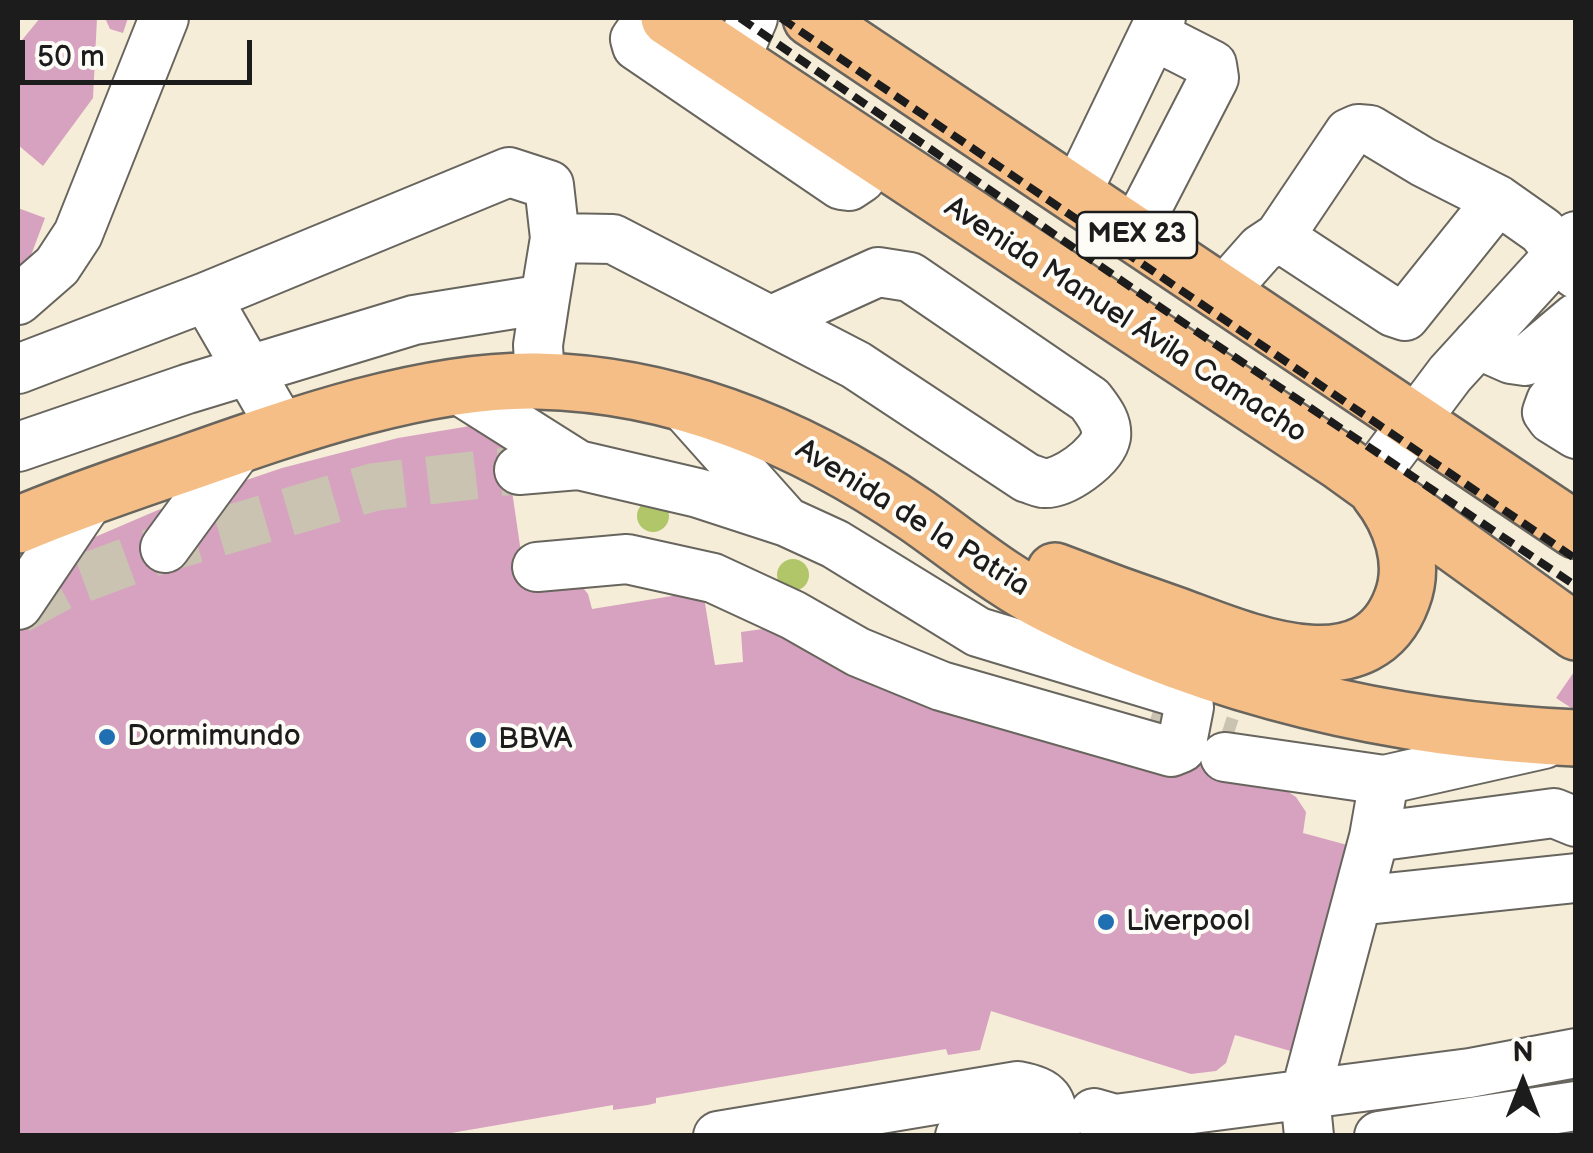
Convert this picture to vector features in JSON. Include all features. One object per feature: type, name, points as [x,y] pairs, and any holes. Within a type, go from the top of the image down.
[{"type":"main road","name":"Avenida Manuel Ávila Camacho","points":[[670,18],[743,40],[874,156],[1369,482],[1576,632]]},
{"type":"main road","name":"MEX 23","points":[[811,18],[1222,292],[1427,405],[1576,530]]},
{"type":"main road","name":"Avenida de la Patria","points":[[18,525],[262,437],[456,388],[540,381],[616,387],[677,399],[754,424],[813,451],[918,516],[990,571],[1053,607],[1136,645],[1292,697],[1380,716],[1510,734],[1574,738]]},
{"type":"main road","points":[[918,516],[1098,588],[1238,638],[1317,654],[1350,649],[1369,641],[1392,618],[1406,589],[1400,532],[1388,506],[1369,482]]},
{"type":"street","points":[[18,300],[58,266],[78,234],[164,18]]},
{"type":"street","points":[[650,18],[635,39],[637,46],[841,185],[849,186],[862,178],[874,156]]},
{"type":"street","points":[[1076,194],[1157,26],[1212,66],[1214,78],[1134,233]]},
{"type":"street","points":[[1222,292],[1279,237],[1349,133],[1358,129],[1370,130],[1498,200],[1570,255],[1477,344],[1369,482]]},
{"type":"street","points":[[18,369],[206,298],[510,172],[549,185],[555,238],[538,345],[540,381]]},
{"type":"street","points":[[1279,237],[1405,316],[1498,200]]},
{"type":"street","points":[[555,238],[612,238],[856,364],[1027,478],[1043,483],[1056,481],[1095,458],[1106,436],[1104,418],[1090,400],[910,277],[878,272],[772,320]]},
{"type":"street","points":[[165,548],[262,437],[250,370],[206,298]]},
{"type":"street","points":[[18,447],[414,320],[545,299]]},
{"type":"street","points":[[1477,344],[1511,360],[1525,361],[1576,318]]},
{"type":"street","points":[[1576,373],[1551,401],[1547,412],[1576,434]]},
{"type":"street","points":[[456,388],[578,465]]},
{"type":"street","points":[[677,399],[786,522]]},
{"type":"street","points":[[519,470],[578,465],[698,493],[786,522],[835,544],[978,632],[1183,694],[1190,706],[1181,748],[1171,752],[940,686],[858,652],[793,615],[713,578],[626,559],[537,567]]},
{"type":"street","points":[[18,605],[91,497]]},
{"type":"street","points":[[940,686],[975,680],[1148,724],[979,662],[959,621]]},
{"type":"street","points":[[1237,753],[1384,780],[1574,738]]},
{"type":"street","points":[[1307,1115],[1374,837],[1384,780]]},
{"type":"street","points":[[1374,837],[1554,813],[1576,822]]},
{"type":"street","points":[[1357,902],[1576,878]]},
{"type":"street","points":[[960,1136],[1077,1125],[1307,1115],[1470,1074],[1576,1053]]},
{"type":"street","points":[[718,1136],[812,1129],[1018,1086],[1039,1090],[1077,1125]]},
{"type":"street","points":[[1379,1136],[1576,1106]]},
{"type":"green space","points":[[653,500],[664,505],[669,516],[664,527],[653,532],[642,527],[637,516],[642,505]]},
{"type":"green space","points":[[793,559],[804,564],[809,575],[804,586],[793,591],[782,586],[777,575],[782,564]]},
{"type":"building","points":[[40,18],[97,18],[93,98],[43,166],[18,145],[18,45]]},
{"type":"building","points":[[105,18],[128,18],[123,33],[110,29]]},
{"type":"building","points":[[18,208],[45,218],[21,282],[18,281]]},
{"type":"building","points":[[470,426],[488,430],[505,443],[525,580],[576,579],[588,594],[592,609],[703,591],[715,665],[743,662],[741,632],[777,627],[926,685],[1287,791],[1296,797],[1306,812],[1303,833],[1351,846],[1294,1052],[1235,1035],[1226,1063],[1216,1071],[1191,1074],[991,1011],[980,1050],[948,1055],[946,1049],[656,1098],[656,1103],[648,1105],[613,1110],[613,1105],[434,1136],[18,1136],[18,570],[158,510],[282,468],[398,438]]},
{"type":"building","points":[[1576,669],[1576,711],[1556,698]]},
{"type":"tunnel","points":[[18,610],[62,586],[165,548],[374,487],[519,470]]},
{"type":"tunnel","points":[[1151,717],[1231,743]]},
{"type":"railway","points":[[740,18],[1154,303],[1576,586]]},
{"type":"railway","points":[[781,18],[1576,559]]},
{"type":"place","name":"Dormimundo","points":[[107,737]]},
{"type":"place","name":"BBVA","points":[[478,740]]},
{"type":"place","name":"Liverpool","points":[[1106,922]]}]
